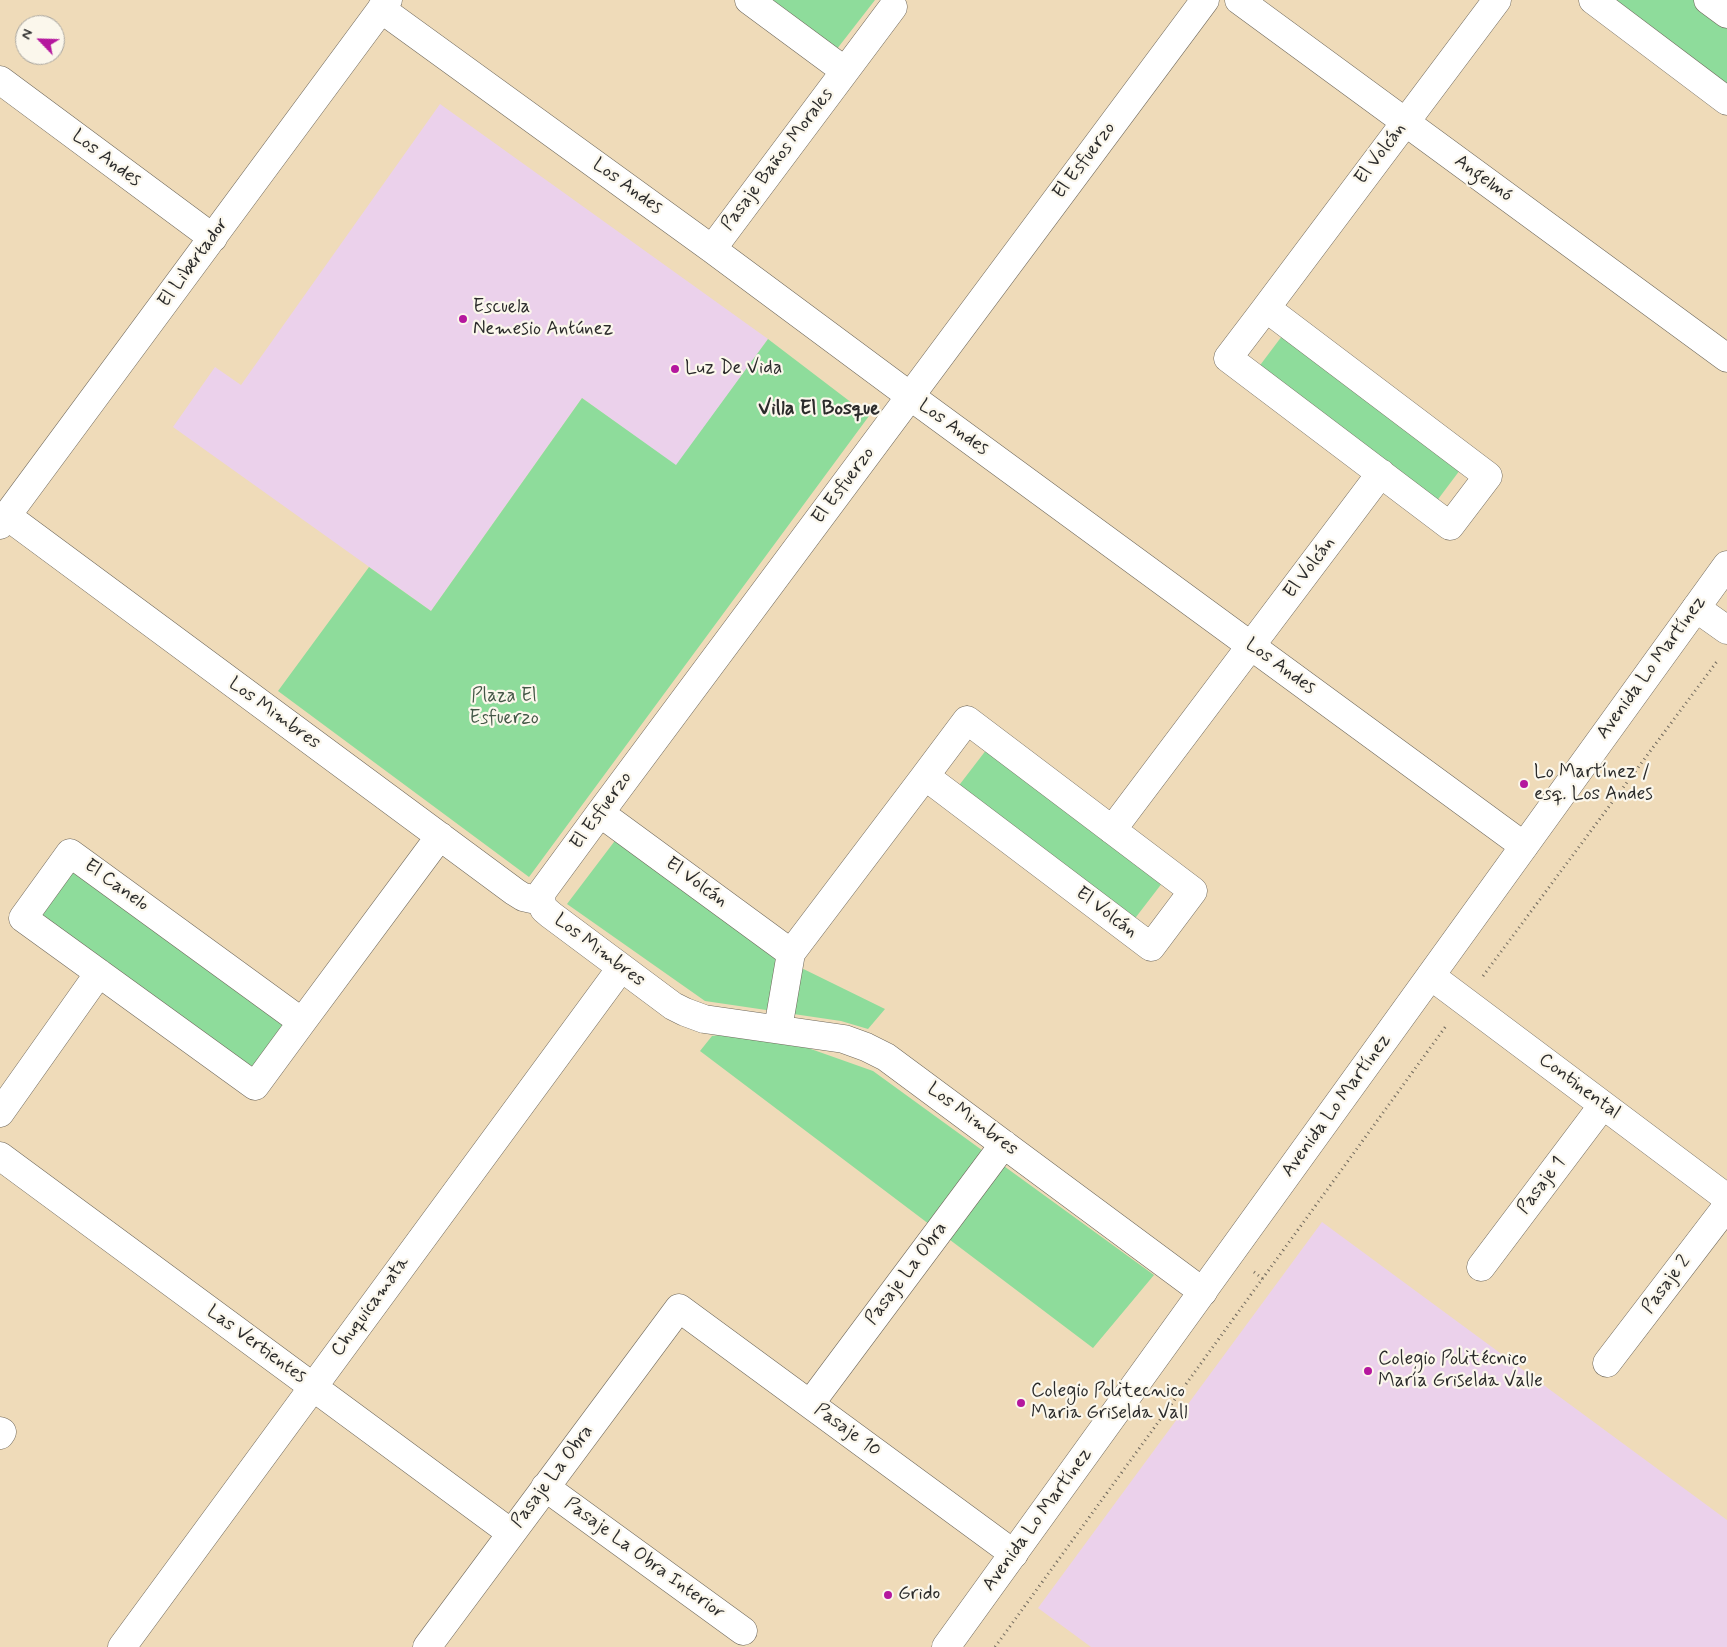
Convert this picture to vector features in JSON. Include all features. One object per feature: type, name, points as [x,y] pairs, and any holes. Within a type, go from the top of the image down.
[{"type":"street","name":"Pasaje Baños Morales","points":[[748,0],[845,71]]},
{"type":"street","name":"El Esfuerzo","points":[[541,901],[542,892],[600,813],[1205,0]]},
{"type":"street","name":"Angelmó","points":[[1239,0],[1727,358]]},
{"type":"street","name":"El Volcán","points":[[1266,308],[1488,476],[1450,526],[1228,358],[1498,0]]},
{"type":"street","points":[[1593,0],[1727,101]]},
{"type":"street","name":"Los Andes","points":[[385,5],[910,396],[1524,846]]},
{"type":"street","name":"El Libertador","points":[[3,521],[385,5]]},
{"type":"street","name":"Pasaje Baños Morales","points":[[712,249],[893,7]]},
{"type":"street","name":"Los Andes","points":[[0,80],[213,238]]},
{"type":"street","name":"El Volcán","points":[[1112,830],[1381,473]]},
{"type":"street","name":"Los Mimbres","points":[[3,521],[523,897],[541,901],[544,909],[551,915],[673,1006],[704,1019],[844,1039],[866,1046],[886,1056],[1203,1292]]},
{"type":"street","name":"Avenida Lo Martínez","points":[[946,1647],[1727,565]]},
{"type":"street","points":[[1696,608],[1724,643]]},
{"type":"street","name":"El Volcán","points":[[778,1029],[791,953],[967,720],[1193,891],[1151,947],[925,776]]},
{"type":"street","name":"El Volcán","points":[[600,813],[791,953]]},
{"type":"street","name":"El Canelo","points":[[302,1022],[70,853],[23,918],[255,1086],[440,836]]},
{"type":"street","name":"Chuquicamata","points":[[122,1647],[621,968]]},
{"type":"street","points":[[0,1113],[100,973]]},
{"type":"street","name":"Continental","points":[[1431,976],[1727,1198]]},
{"type":"street","name":"Pasaje 1","points":[[1481,1267],[1603,1105]]},
{"type":"street","name":"Pasaje La Obra","points":[[810,1404],[1004,1144]]},
{"type":"street","name":"Las Vertientes","points":[[0,1156],[511,1533]]},
{"type":"street","name":"Pasaje 2","points":[[1608,1363],[1727,1206]]},
{"type":"street","name":"Pasaje La Obra","points":[[437,1644],[511,1533],[679,1308]]},
{"type":"street","name":"Pasaje 10","points":[[679,1308],[1014,1554]]},
{"type":"street","points":[[0,1431],[2,1432],[0,1435]]},
{"type":"street","name":"Pasaje La Obra Interior","points":[[546,1487],[743,1631]]},
{"type":"path","points":[[995,1647],[1724,643]]},
{"type":"shaded area","name":"Escuela Nemesio Antúnez","points":[[440,104],[768,339],[676,466],[582,398],[431,611],[173,427],[215,367],[241,385]]},
{"type":"shaded area","name":"Colegio Politécnico María Griselda Valle","points":[[1322,1222],[1727,1520],[1727,1647],[1091,1647],[1038,1608]]},
{"type":"green space","points":[[762,0],[875,0],[833,54]]},
{"type":"green space","points":[[1606,0],[1699,0],[1727,21],[1727,91]]},
{"type":"green space","points":[[1285,332],[1463,466],[1433,506],[1255,372]]},
{"type":"green space","name":"Plaza El Esfuerzo","points":[[768,339],[869,416],[529,877],[278,691],[369,567],[431,611],[582,398],[676,465]]},
{"type":"green space","points":[[990,745],[1166,878],[1133,921],[957,788]]},
{"type":"green space","points":[[617,838],[779,957],[885,1009],[868,1029],[841,1021],[705,1001],[567,904]]},
{"type":"green space","points":[[70,853],[302,1022],[255,1086],[23,918]]},
{"type":"green space","points":[[736,1033],[777,1037],[873,1071],[1154,1275],[1093,1348],[700,1051],[712,1036]]},
{"type":"place","name":"Escuela Nemesio Antúnez","points":[[463,319]]},
{"type":"place","name":"Luz De Vida","points":[[675,369]]},
{"type":"place","name":"Lo Martínez / esq. Los Andes","points":[[1524,784]]},
{"type":"place","name":"Colegio Politécnico María Griselda Valle","points":[[1368,1371]]},
{"type":"place","name":"Colegio Politecnico Maria Griselda Vall","points":[[1021,1403]]},
{"type":"place","name":"Grido","points":[[888,1595]]},
{"type":"district","name":"Villa El Bosque","points":[[819,410]]}]
